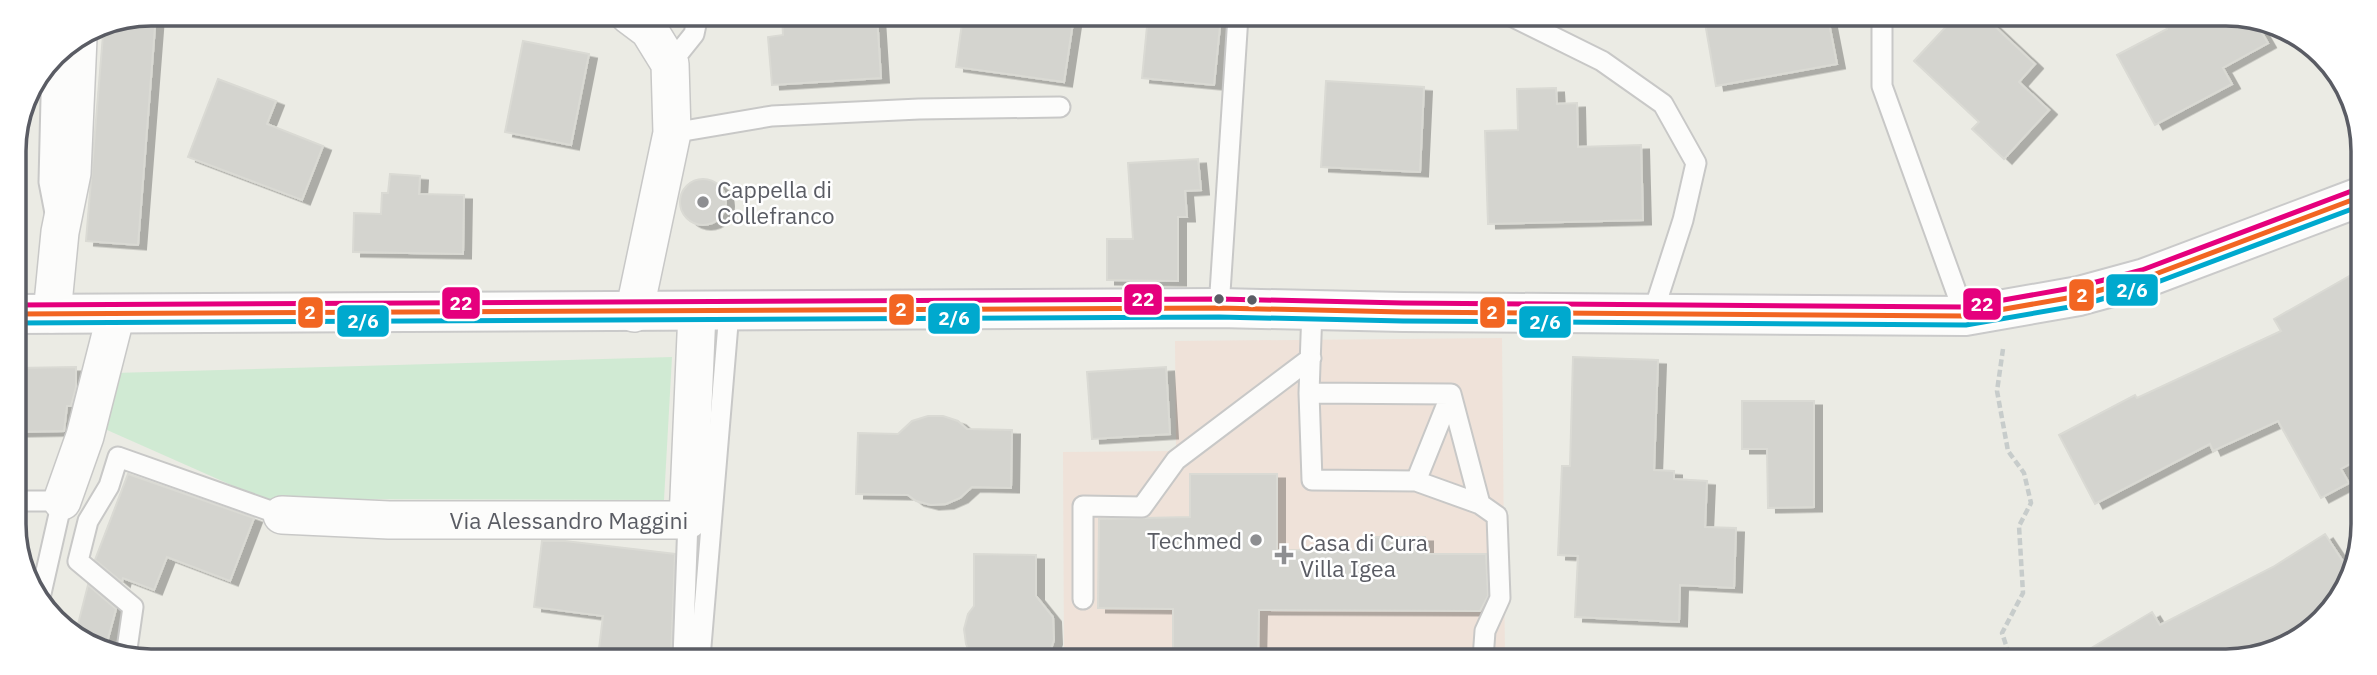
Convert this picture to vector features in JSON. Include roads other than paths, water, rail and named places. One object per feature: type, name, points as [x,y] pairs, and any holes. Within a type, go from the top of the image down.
[{"type":"main road","points":[[34,314],[634,313],[1219,307],[1403,312],[1980,314],[2079,296],[2145,278],[2351,201]]},
{"type":"street","points":[[634,313],[672,133],[670,64],[649,30],[644,26]]},
{"type":"street","points":[[34,314],[60,232],[72,173],[77,51]]},
{"type":"street","name":"Via Alessandro Maggini","points":[[282,515],[389,520],[688,520],[713,312]]},
{"type":"street","points":[[62,501],[78,463],[116,314]]},
{"type":"lane","points":[[670,64],[694,34],[696,26]]},
{"type":"lane","points":[[1219,307],[1237,26]]},
{"type":"lane","points":[[1531,26],[1602,61],[1663,104],[1696,163],[1683,220],[1653,313]]},
{"type":"lane","points":[[1882,26],[1882,86],[1980,314]]},
{"type":"lane","points":[[51,76],[48,182],[60,232]]},
{"type":"lane","points":[[672,133],[772,116],[1060,107]]},
{"type":"lane","points":[[1312,309],[1309,393],[1312,480],[1416,481],[1480,504],[1497,516],[1500,597],[1485,631],[1484,648]]},
{"type":"lane","name":"Via Alessandro Maggini","points":[[700,649],[713,312]]},
{"type":"lane","points":[[1083,598],[1083,506],[1142,507],[1176,460],[1311,358]]},
{"type":"lane","points":[[1309,393],[1451,394]]},
{"type":"lane","points":[[1416,481],[1451,394]]},
{"type":"lane","points":[[1451,394],[1480,504]]},
{"type":"lane","points":[[127,647],[133,607],[78,561],[88,521],[109,486],[118,457],[282,515]]},
{"type":"lane","points":[[26,501],[62,501],[43,586]]},
{"type":"lane","points":[[683,649],[688,520]]},
{"type":"place","name":"Cappella di Collefranco","points":[[703,202]]},
{"type":"place","name":"Techmed","points":[[1256,540]]},
{"type":"place","name":"Casa di Cura Villa Igea","points":[[1284,555]]}]
